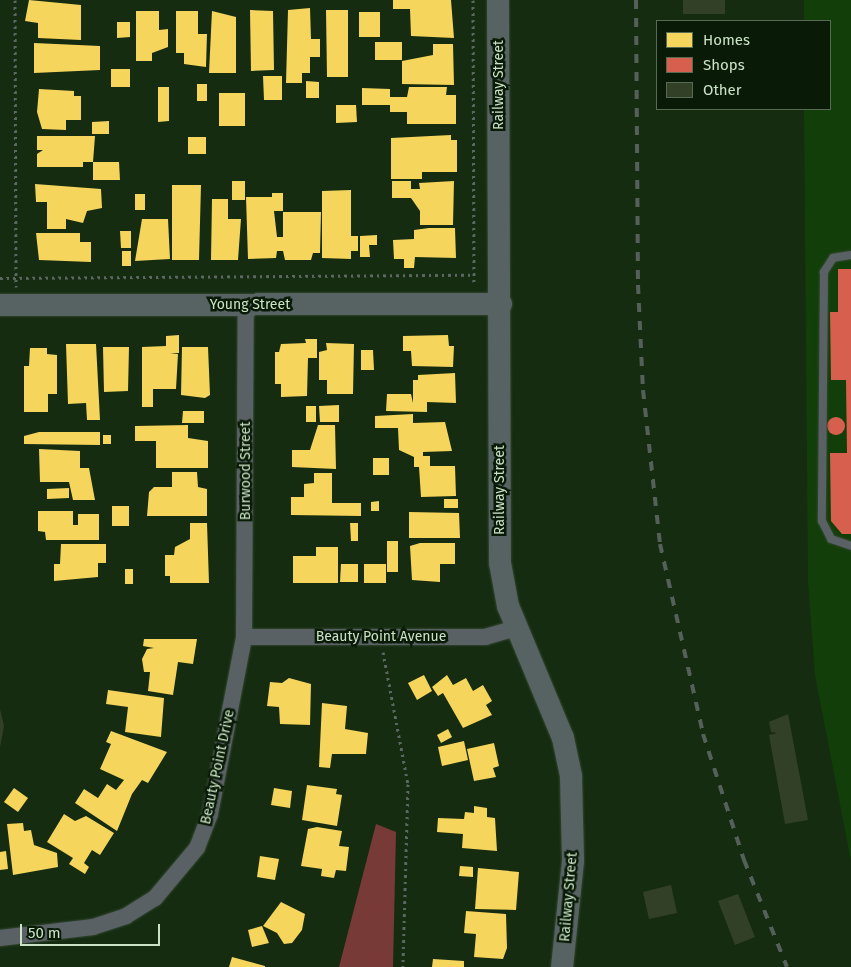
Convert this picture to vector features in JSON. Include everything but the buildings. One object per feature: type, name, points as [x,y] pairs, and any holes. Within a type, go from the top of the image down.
[{"type":"street","name":"Railway Street","points":[[498,0],[500,563],[516,628],[563,738],[571,776],[573,861],[562,967]]},
{"type":"street","name":"Young Street","points":[[8,305],[500,304]]},
{"type":"street","name":"Burwood Street","points":[[244,636],[246,305]]},
{"type":"street","name":"Beauty Point Avenue","points":[[244,636],[485,637],[516,628]]},
{"type":"street","name":"Beauty Point Drive","points":[[0,938],[93,927],[126,916],[155,898],[180,874],[197,848],[210,814],[244,636]]},
{"type":"lane","points":[[851,255],[833,258],[824,272],[822,521],[831,539],[851,546]]},
{"type":"path","points":[[8,305],[16,278],[15,0]]},
{"type":"path","points":[[473,0],[474,304]]},
{"type":"path","points":[[0,278],[474,275]]},
{"type":"path","points":[[380,638],[408,784],[403,967]]},
{"type":"shaded area","points":[[804,0],[851,0],[851,861],[815,675],[808,580],[804,110],[831,110],[831,20],[804,20]]},
{"type":"shaded area","points":[[376,824],[396,832],[393,967],[339,967]]},
{"type":"railway","points":[[636,0],[638,285],[643,390],[660,544],[703,734],[744,860],[787,967]]}]
